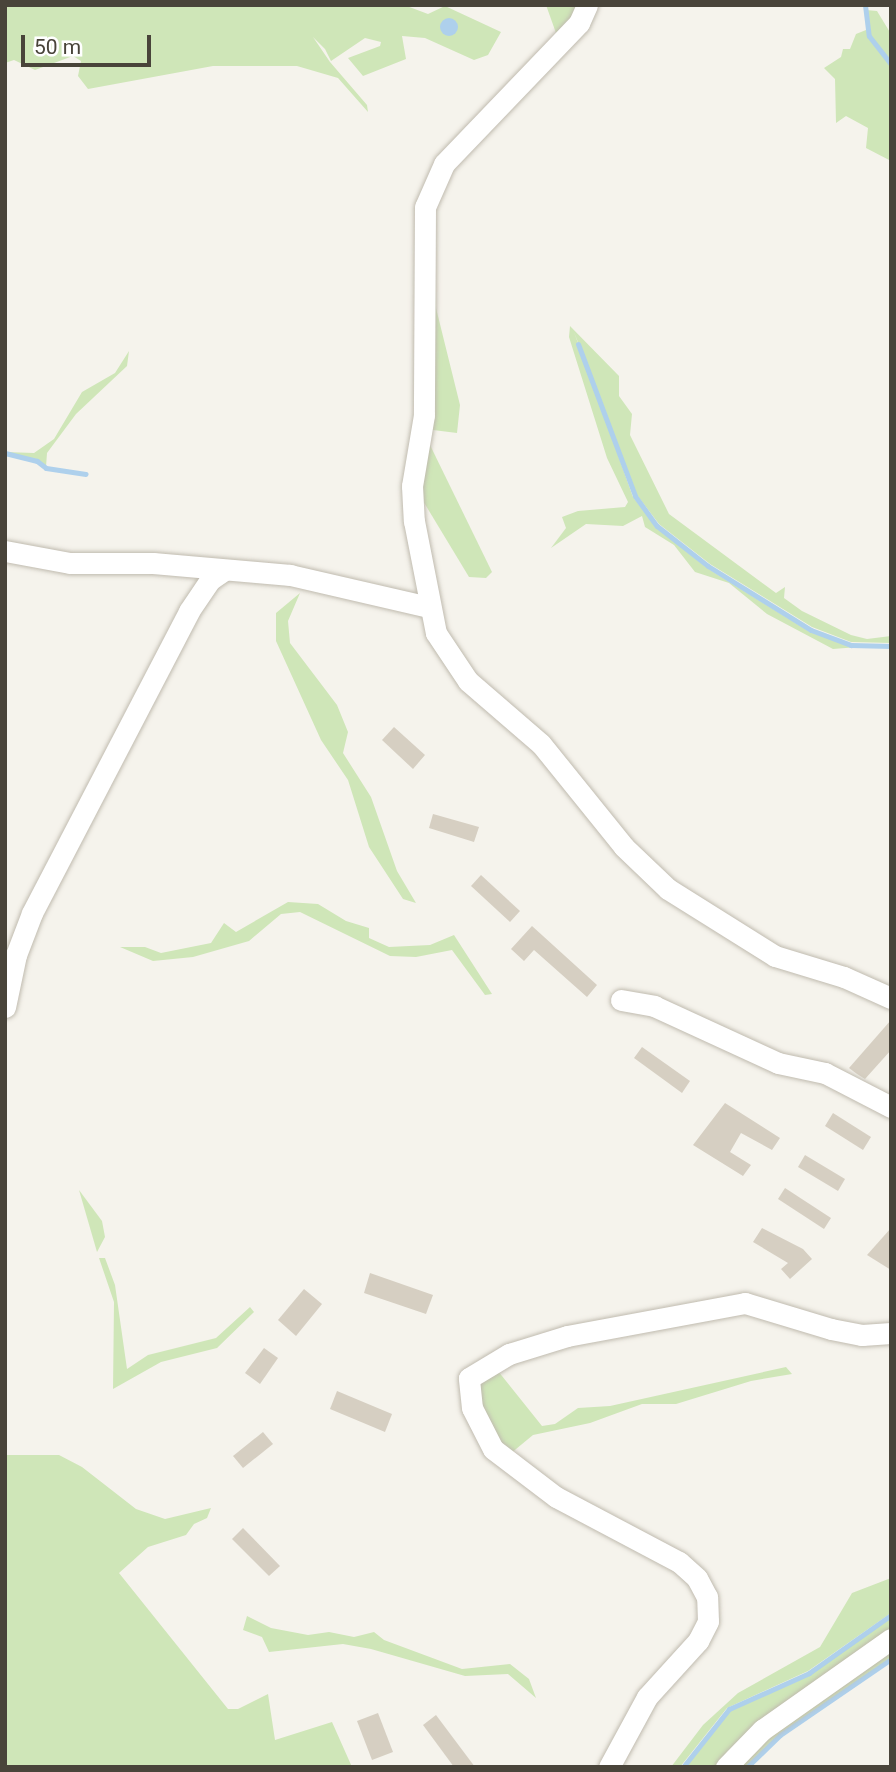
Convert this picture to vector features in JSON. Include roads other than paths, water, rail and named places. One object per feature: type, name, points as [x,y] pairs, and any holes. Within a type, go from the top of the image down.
[{"type":"street","points":[[587,5],[579,23],[444,164],[425,207],[424,415],[412,486],[429,607],[454,665],[541,744],[624,846],[668,889],[775,956],[844,977],[891,998]]},
{"type":"street","points":[[5,551],[70,564],[152,563],[323,579],[429,607]]},
{"type":"street","points":[[5,1007],[16,954],[32,913],[190,611],[210,580],[223,571]]},
{"type":"street","points":[[621,1000],[654,1006],[778,1063],[825,1073],[891,1107]]},
{"type":"street","points":[[609,1767],[647,1697],[698,1641],[708,1621],[707,1597],[697,1577],[679,1562],[555,1497],[494,1449],[472,1408],[470,1378],[509,1354],[567,1336],[745,1303],[831,1329],[862,1335],[891,1333]]},
{"type":"street","points":[[726,1767],[762,1730],[891,1639]]},
{"type":"water","points":[[449,18],[455,21],[458,27],[455,33],[449,36],[443,33],[440,27],[443,21]]},
{"type":"waterway","points":[[865,5],[869,36],[891,64]]},
{"type":"waterway","points":[[578,344],[635,496],[657,526],[708,566],[811,630],[851,645],[891,646]]},
{"type":"waterway","points":[[5,453],[37,461],[46,468],[86,474]]},
{"type":"waterway","points":[[683,1767],[729,1709],[809,1673],[891,1615]]},
{"type":"waterway","points":[[747,1767],[780,1735],[891,1659]]}]
